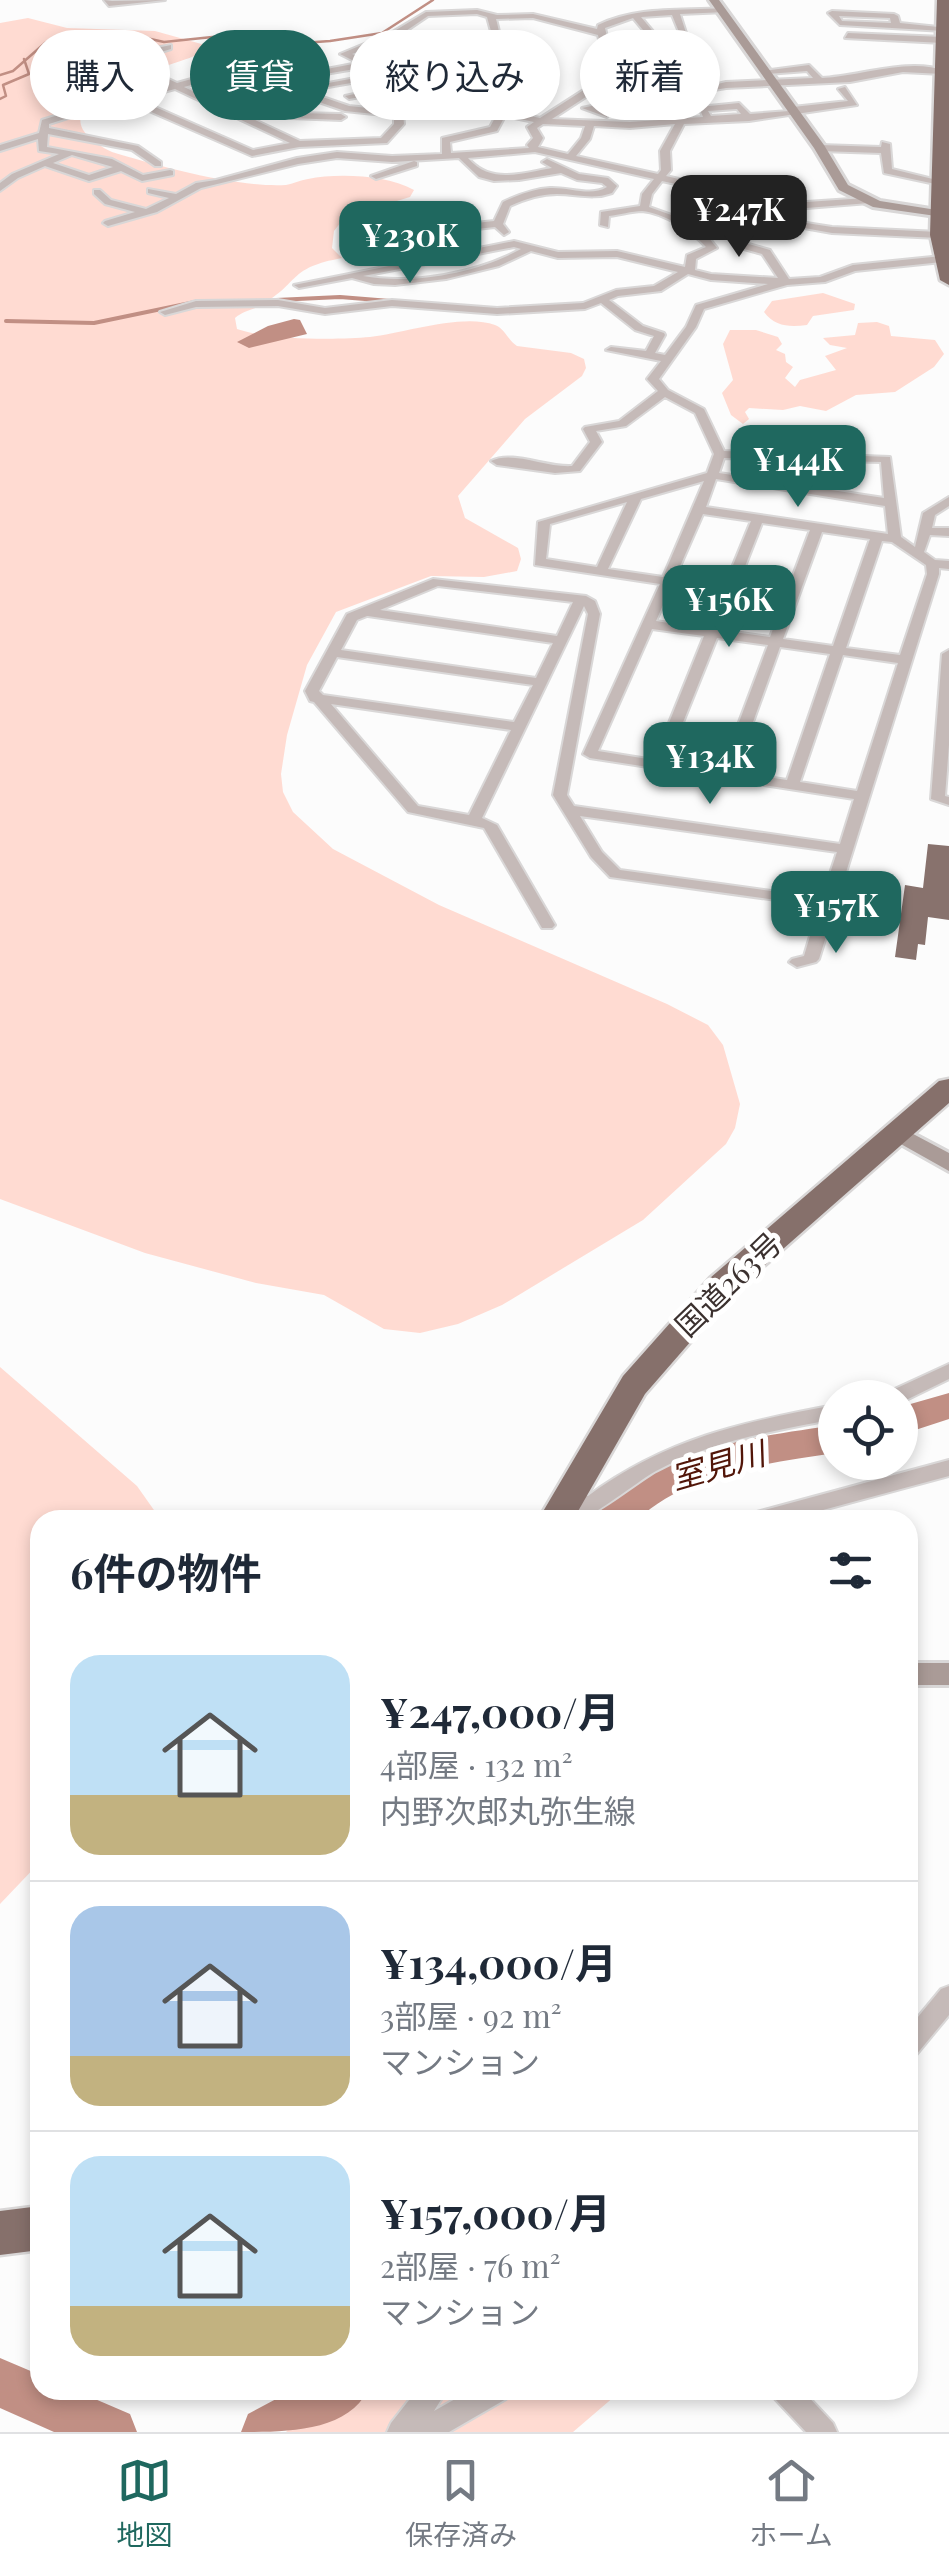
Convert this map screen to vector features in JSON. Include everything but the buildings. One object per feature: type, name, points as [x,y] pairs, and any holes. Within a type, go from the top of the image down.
[{"type":"highway","points":[[946,0],[942,70],[946,89],[945,148],[938,214],[942,259],[949,280]]},
{"type":"highway","name":"国道263号","points":[[561,1508],[634,1384],[710,1298],[949,1088]]},
{"type":"highway","points":[[0,2233],[30,2229]]},
{"type":"main road","points":[[718,5],[820,148],[843,187],[866,201],[938,214]]},
{"type":"main road","points":[[900,1134],[949,1163]]},
{"type":"main road","points":[[918,1674],[949,1674]]},
{"type":"street","points":[[108,0],[110,4],[161,0]]},
{"type":"street","points":[[602,30],[608,22],[636,15],[676,15],[718,5]]},
{"type":"street","points":[[402,30],[426,14],[477,12],[490,16],[533,16],[590,30]]},
{"type":"street","points":[[896,25],[894,16],[832,13],[840,23],[944,31]]},
{"type":"street","points":[[636,15],[648,30]]},
{"type":"street","points":[[676,15],[682,30]]},
{"type":"street","points":[[490,16],[494,30]]},
{"type":"street","points":[[848,36],[873,43],[944,31]]},
{"type":"street","points":[[869,60],[879,74]]},
{"type":"street","points":[[720,87],[771,77],[820,81],[903,69],[942,70]]},
{"type":"street","points":[[350,81],[311,87],[350,96]]},
{"type":"street","points":[[170,87],[190,82]]},
{"type":"street","points":[[170,83],[299,144]]},
{"type":"street","points":[[535,120],[680,124],[749,118],[854,102],[842,89]]},
{"type":"street","points":[[531,151],[538,138],[532,126],[557,108],[580,99]]},
{"type":"street","points":[[330,106],[341,117]]},
{"type":"street","points":[[170,117],[252,153],[299,144],[390,138],[399,120]]},
{"type":"street","points":[[330,117],[351,120],[342,142]]},
{"type":"street","points":[[52,120],[45,122],[42,148],[123,167],[142,178],[170,173]]},
{"type":"street","points":[[446,157],[444,140],[494,130],[498,120]]},
{"type":"street","points":[[612,120],[620,124]]},
{"type":"street","points":[[462,156],[470,169],[498,182],[567,163],[585,139],[590,123]]},
{"type":"street","points":[[644,208],[647,194],[666,170],[665,151],[680,124]]},
{"type":"street","points":[[0,148],[44,132],[135,148],[158,164]]},
{"type":"street","points":[[820,148],[885,147],[887,172],[940,182]]},
{"type":"street","points":[[108,223],[147,212],[199,184],[217,184],[270,167],[337,155],[357,161],[531,151],[567,163],[697,186],[746,209],[866,201]]},
{"type":"street","points":[[0,188],[15,176],[72,152]]},
{"type":"street","points":[[376,176],[420,162],[420,156]]},
{"type":"street","points":[[498,224],[506,204],[531,193],[554,190],[592,196],[609,191],[612,186],[605,180],[577,177],[567,163]]},
{"type":"street","points":[[47,164],[94,178],[123,167]]},
{"type":"street","points":[[151,191],[177,197]]},
{"type":"street","points":[[97,192],[108,202],[147,212]]},
{"type":"street","points":[[674,219],[731,201]]},
{"type":"street","points":[[166,312],[196,304],[278,302],[326,311],[392,303],[497,311],[586,306],[657,288],[691,268],[691,257],[712,248],[712,244],[674,219],[644,208],[604,214],[606,225]]},
{"type":"street","points":[[788,208],[796,224],[939,235]]},
{"type":"street","points":[[365,225],[458,228],[498,224]]},
{"type":"street","points":[[498,224],[514,244]]},
{"type":"street","points":[[732,236],[740,245],[766,252],[786,282]]},
{"type":"street","points":[[299,285],[514,244],[618,254],[711,277],[786,282],[820,280],[852,268],[942,259]]},
{"type":"street","points":[[352,274],[360,280],[398,283],[514,260],[530,248]]},
{"type":"street","points":[[590,754],[720,454],[700,411],[664,392],[653,379],[700,307],[786,282]]},
{"type":"street","points":[[602,299],[638,328],[660,335],[648,355]]},
{"type":"street","points":[[610,350],[668,359]]},
{"type":"street","points":[[497,461],[515,461],[552,473],[576,470],[596,442],[589,428],[622,424],[664,392]]},
{"type":"street","points":[[720,454],[879,456],[886,460],[895,540]]},
{"type":"street","points":[[665,581],[539,562],[544,522],[712,476],[891,504]]},
{"type":"street","points":[[601,572],[636,497]]},
{"type":"street","points":[[914,552],[921,549],[929,513],[949,501]]},
{"type":"street","points":[[699,510],[895,540],[932,563],[949,565]]},
{"type":"street","points":[[659,764],[758,520]]},
{"type":"street","points":[[727,774],[817,528]]},
{"type":"street","points":[[926,531],[949,532]]},
{"type":"street","points":[[792,784],[878,537]]},
{"type":"street","points":[[797,962],[811,959],[933,574],[932,563]]},
{"type":"street","points":[[547,925],[490,825],[413,809],[315,698],[312,691],[352,616],[437,582],[581,599],[590,604],[594,614],[560,795],[596,854],[616,874],[828,903]]},
{"type":"street","points":[[474,820],[581,599]]},
{"type":"street","points":[[363,612],[560,640]]},
{"type":"street","points":[[646,624],[906,660]]},
{"type":"street","points":[[333,653],[539,682]]},
{"type":"street","points":[[949,655],[938,799],[949,802]]},
{"type":"street","points":[[315,698],[518,727]]},
{"type":"street","points":[[570,752],[861,796]]},
{"type":"street","points":[[569,810],[845,849]]},
{"type":"street","points":[[918,1386],[949,1371]]},
{"type":"street","points":[[561,1508],[591,1505],[620,1481],[674,1450],[742,1430],[818,1415]]},
{"type":"street","points":[[794,1510],[949,1468]]},
{"type":"street","points":[[918,2034],[949,1996]]},
{"type":"street","points":[[400,2432],[426,2400]]},
{"type":"street","points":[[424,2432],[480,2400]]},
{"type":"street","points":[[794,2400],[824,2432]]},
{"type":"shaded area","points":[[28,18],[67,28],[126,30],[30,30],[30,120],[81,120],[87,135],[112,152],[222,180],[286,185],[320,177],[348,176],[377,178],[414,190],[410,197],[397,201],[393,216],[341,222],[334,231],[332,248],[342,258],[304,271],[265,303],[235,318],[237,329],[284,337],[340,339],[450,322],[482,322],[498,327],[517,346],[571,353],[584,359],[586,368],[582,376],[525,419],[458,496],[465,518],[518,548],[521,559],[517,571],[484,577],[431,576],[336,612],[307,665],[287,735],[281,774],[283,792],[293,812],[333,849],[439,905],[708,1025],[723,1045],[740,1104],[735,1128],[726,1144],[643,1220],[502,1305],[458,1324],[420,1333],[384,1329],[324,1295],[256,1283],[145,1253],[0,1199],[0,23]]},
{"type":"shaded area","points":[[170,35],[190,41],[190,57],[170,65]]},
{"type":"shaded area","points":[[823,293],[855,304],[854,310],[813,316],[807,325],[795,326],[778,323],[764,312],[772,301]]},
{"type":"shaded area","points":[[300,320],[307,334],[249,348],[237,342],[268,326]]},
{"type":"shaded area","points":[[858,323],[889,326],[891,336],[935,340],[944,354],[934,367],[895,392],[856,395],[826,411],[800,406],[783,410],[749,408],[745,412],[749,419],[743,424],[731,415],[722,393],[733,380],[723,344],[730,330],[756,330],[778,337],[782,344],[776,350],[785,354],[786,362],[793,367],[785,378],[795,387],[800,380],[836,370],[825,356],[847,348],[830,345],[823,338],[855,335]]},
{"type":"shaded area","points":[[0,1367],[137,1486],[154,1510],[30,1510],[30,1872],[0,1904]]},
{"type":"shaded area","points":[[318,2400],[610,2400],[573,2432],[286,2432]]},
{"type":"waterway","points":[[25,61],[45,43],[66,35],[119,32],[164,42],[222,36],[288,44],[330,41],[382,33],[433,0]]},
{"type":"waterway","points":[[0,75],[13,71],[25,61]]},
{"type":"waterway","points":[[0,99],[6,96],[3,85],[29,74],[25,61]]},
{"type":"waterway","points":[[276,300],[340,297],[390,301]]},
{"type":"waterway","points":[[6,321],[94,323],[195,302]]},
{"type":"waterway","name":"室見川","points":[[918,1415],[949,1406]]},
{"type":"waterway","name":"室見川","points":[[624,1510],[648,1488],[730,1456],[818,1442]]},
{"type":"waterway","name":"室見川","points":[[0,2383],[30,2396]]},
{"type":"waterway","name":"室見川","points":[[39,2400],[112,2432]]},
{"type":"waterway","name":"室見川","points":[[266,2432],[325,2400]]}]
